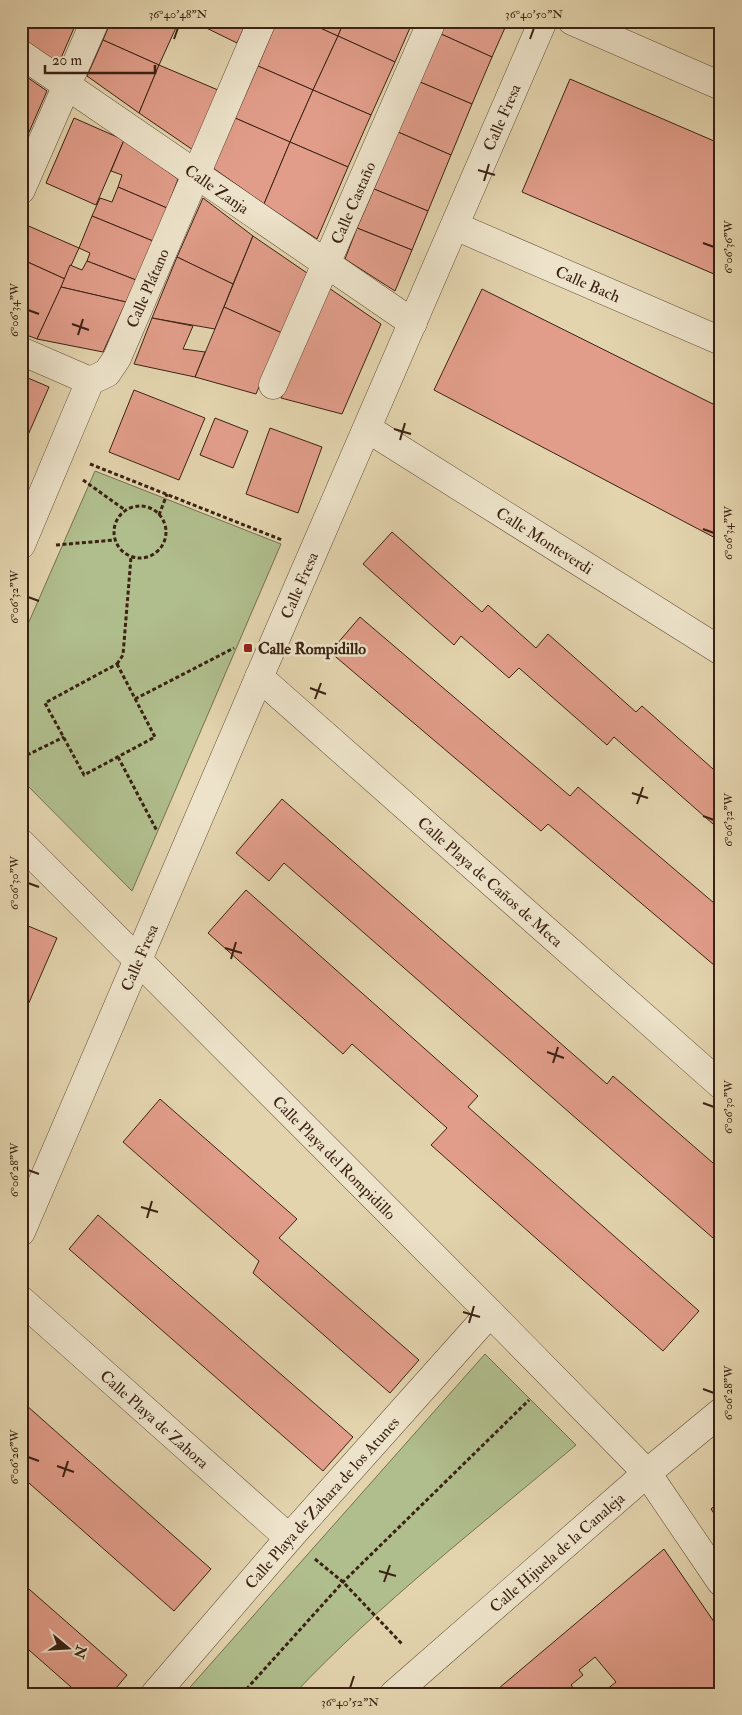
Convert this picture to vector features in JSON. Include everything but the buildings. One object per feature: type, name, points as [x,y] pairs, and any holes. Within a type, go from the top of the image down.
[{"type":"street","points":[[21,190],[95,21]]},
{"type":"street","name":"Calle Plátano","points":[[90,381],[107,373],[117,358],[262,21]]},
{"type":"street","name":"Calle Castaño","points":[[273,385],[432,21]]},
{"type":"street","name":"Calle Fresa","points":[[21,1232],[543,21]]},
{"type":"street","points":[[572,21],[721,86]]},
{"type":"street","name":"Calle Zanja","points":[[21,54],[413,324]]},
{"type":"street","name":"Calle Bach","points":[[455,226],[721,341]]},
{"type":"street","points":[[21,351],[90,381],[21,545]]},
{"type":"street","name":"Calle Monteverdi","points":[[368,429],[721,651]]},
{"type":"street","name":"Calle Playa de Caños de Meca","points":[[259,677],[721,1085]]},
{"type":"street","name":"Calle Playa del Rompidillo","points":[[21,843],[490,1313],[646,1473],[721,1582]]},
{"type":"street","name":"Calle Playa de Zahora","points":[[21,1300],[289,1538]]},
{"type":"street","name":"Calle Playa de Zahara de los Atunes","points":[[155,1694],[289,1538],[490,1313]]},
{"type":"street","name":"Calle Hijuela de la Canaleja","points":[[394,1694],[646,1473],[721,1412]]},
{"type":"path","points":[[59,456],[167,494],[313,552]]},
{"type":"path","points":[[59,456],[125,510]]},
{"type":"path","points":[[159,514],[167,494]]},
{"type":"path","points":[[138,505],[155,510],[159,514],[165,524],[165,541],[154,554],[145,558],[131,557],[121,551],[115,540],[114,526],[125,510],[138,505]]},
{"type":"path","points":[[49,546],[115,540]]},
{"type":"path","points":[[117,664],[155,737],[84,776],[46,703],[117,664],[122,655],[131,557]]},
{"type":"path","points":[[135,699],[282,624]]},
{"type":"path","points":[[21,758],[64,737]]},
{"type":"path","points":[[118,757],[177,868]]},
{"type":"path","points":[[242,1694],[343,1582],[553,1377]]},
{"type":"path","points":[[289,1538],[343,1582],[424,1667]]},
{"type":"green space","points":[[95,471],[281,544],[132,891],[21,779],[21,640]]},
{"type":"green space","points":[[485,1354],[576,1445],[467,1535],[396,1597],[327,1660],[294,1694],[184,1694]]},
{"type":"place","name":"Calle Rompidillo","points":[[248,648]]}]
